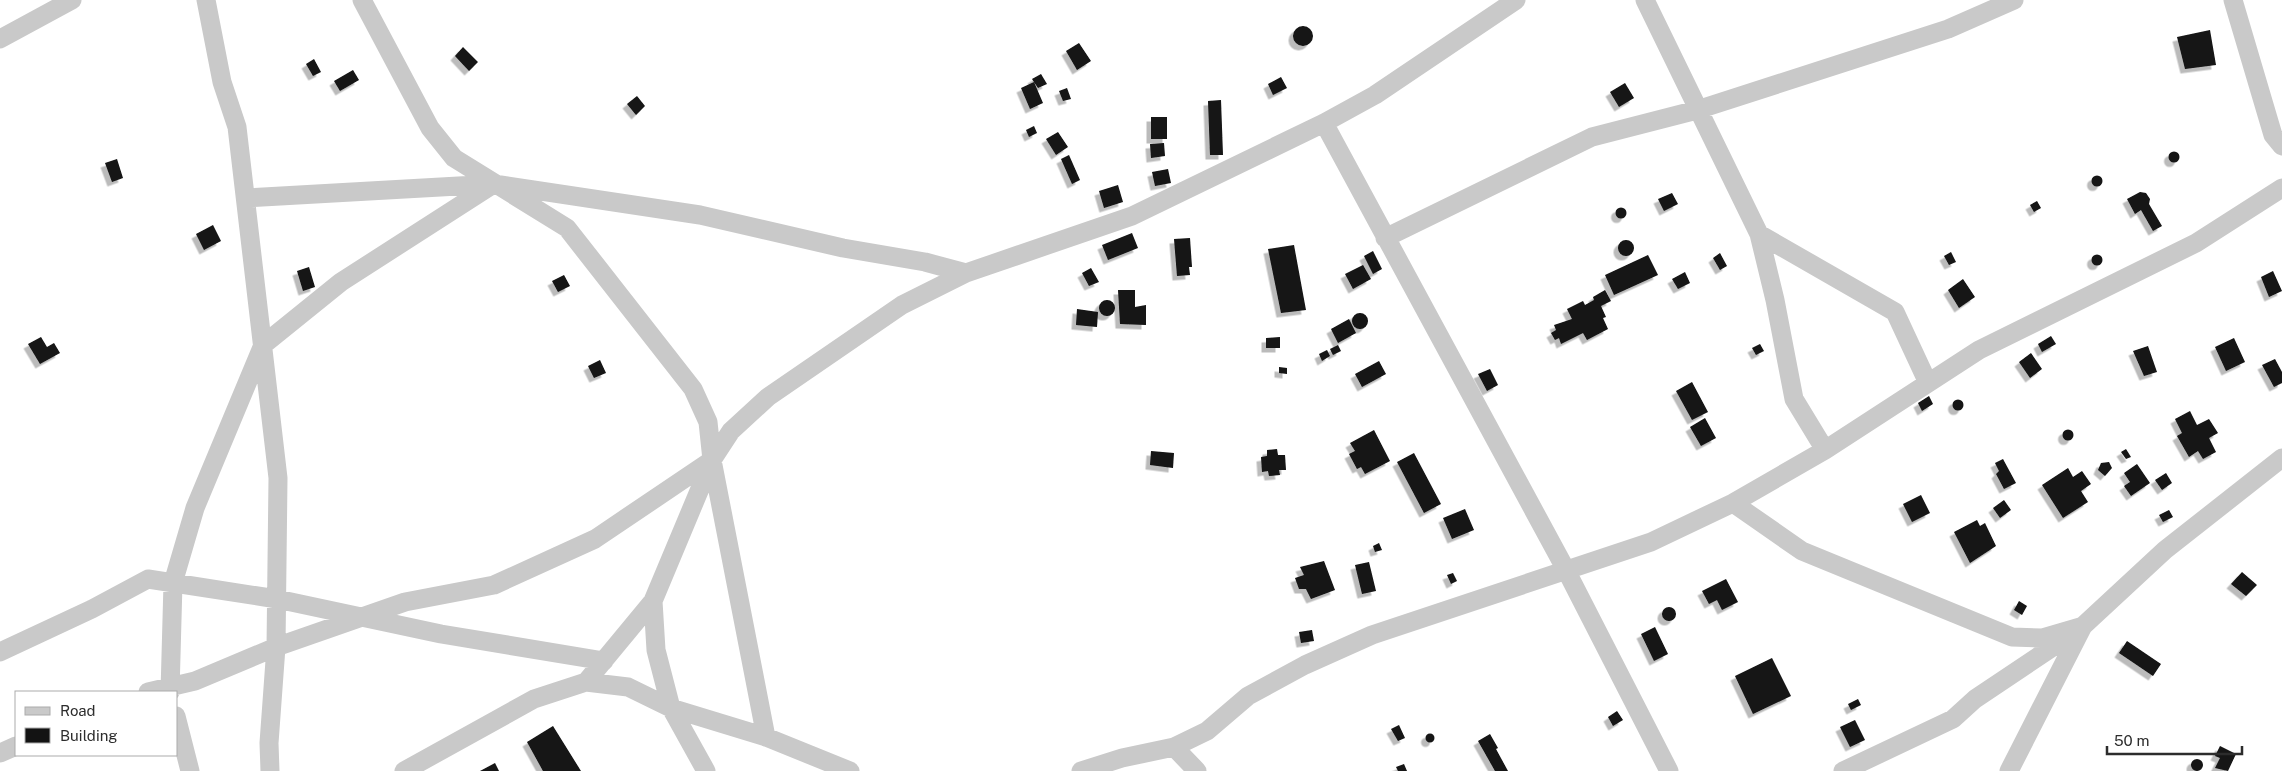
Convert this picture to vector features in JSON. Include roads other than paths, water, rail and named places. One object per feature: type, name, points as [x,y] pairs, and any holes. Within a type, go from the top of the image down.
[{"type":"street","points":[[0,40],[72,0]]},
{"type":"street","points":[[206,0],[222,82],[237,128],[278,478],[276,647],[269,743],[270,771]]},
{"type":"street","points":[[362,0],[430,128],[454,158],[567,228],[693,389],[708,422],[712,460],[766,737]]},
{"type":"street","points":[[586,682],[653,600],[712,460],[730,431],[768,397],[902,305],[966,273],[1132,216],[1324,123],[1375,95],[1516,0]]},
{"type":"street","points":[[1645,0],[1759,234],[1775,300],[1794,399],[1825,450]]},
{"type":"street","points":[[1385,238],[1592,137],[1697,110],[1948,29],[2014,0]]},
{"type":"street","points":[[2233,0],[2273,135],[2282,146]]},
{"type":"street","points":[[1324,123],[1566,570],[1669,771]]},
{"type":"street","points":[[246,198],[494,184],[700,214],[843,248],[924,262],[966,273]]},
{"type":"street","points":[[494,184],[341,282],[263,346],[195,508],[174,583],[170,690],[276,647],[406,602],[494,585],[595,539],[712,460]]},
{"type":"street","points":[[1081,771],[1122,758],[1174,747],[1207,732],[1248,696],[1305,665],[1372,635],[1651,542],[1732,503],[1825,450],[1979,350],[2196,244],[2282,188]]},
{"type":"street","points":[[1759,234],[1895,312],[1928,383]]},
{"type":"street","points":[[1843,771],[1953,719],[1975,699],[2083,626],[2165,550],[2282,458]]},
{"type":"street","points":[[1732,503],[1802,551],[2012,637],[2042,638],[2083,626]]},
{"type":"street","points":[[0,652],[92,609],[148,579],[277,599],[441,634],[604,661]]},
{"type":"street","points":[[653,600],[656,650],[671,708],[706,771]]},
{"type":"street","points":[[2009,771],[2083,626]]},
{"type":"street","points":[[404,771],[534,699],[586,682],[628,687],[671,708],[766,737],[850,771]]},
{"type":"street","points":[[178,724],[190,771]]},
{"type":"street","points":[[0,753],[15,746]]},
{"type":"street","points":[[1174,747],[1197,771]]}]
